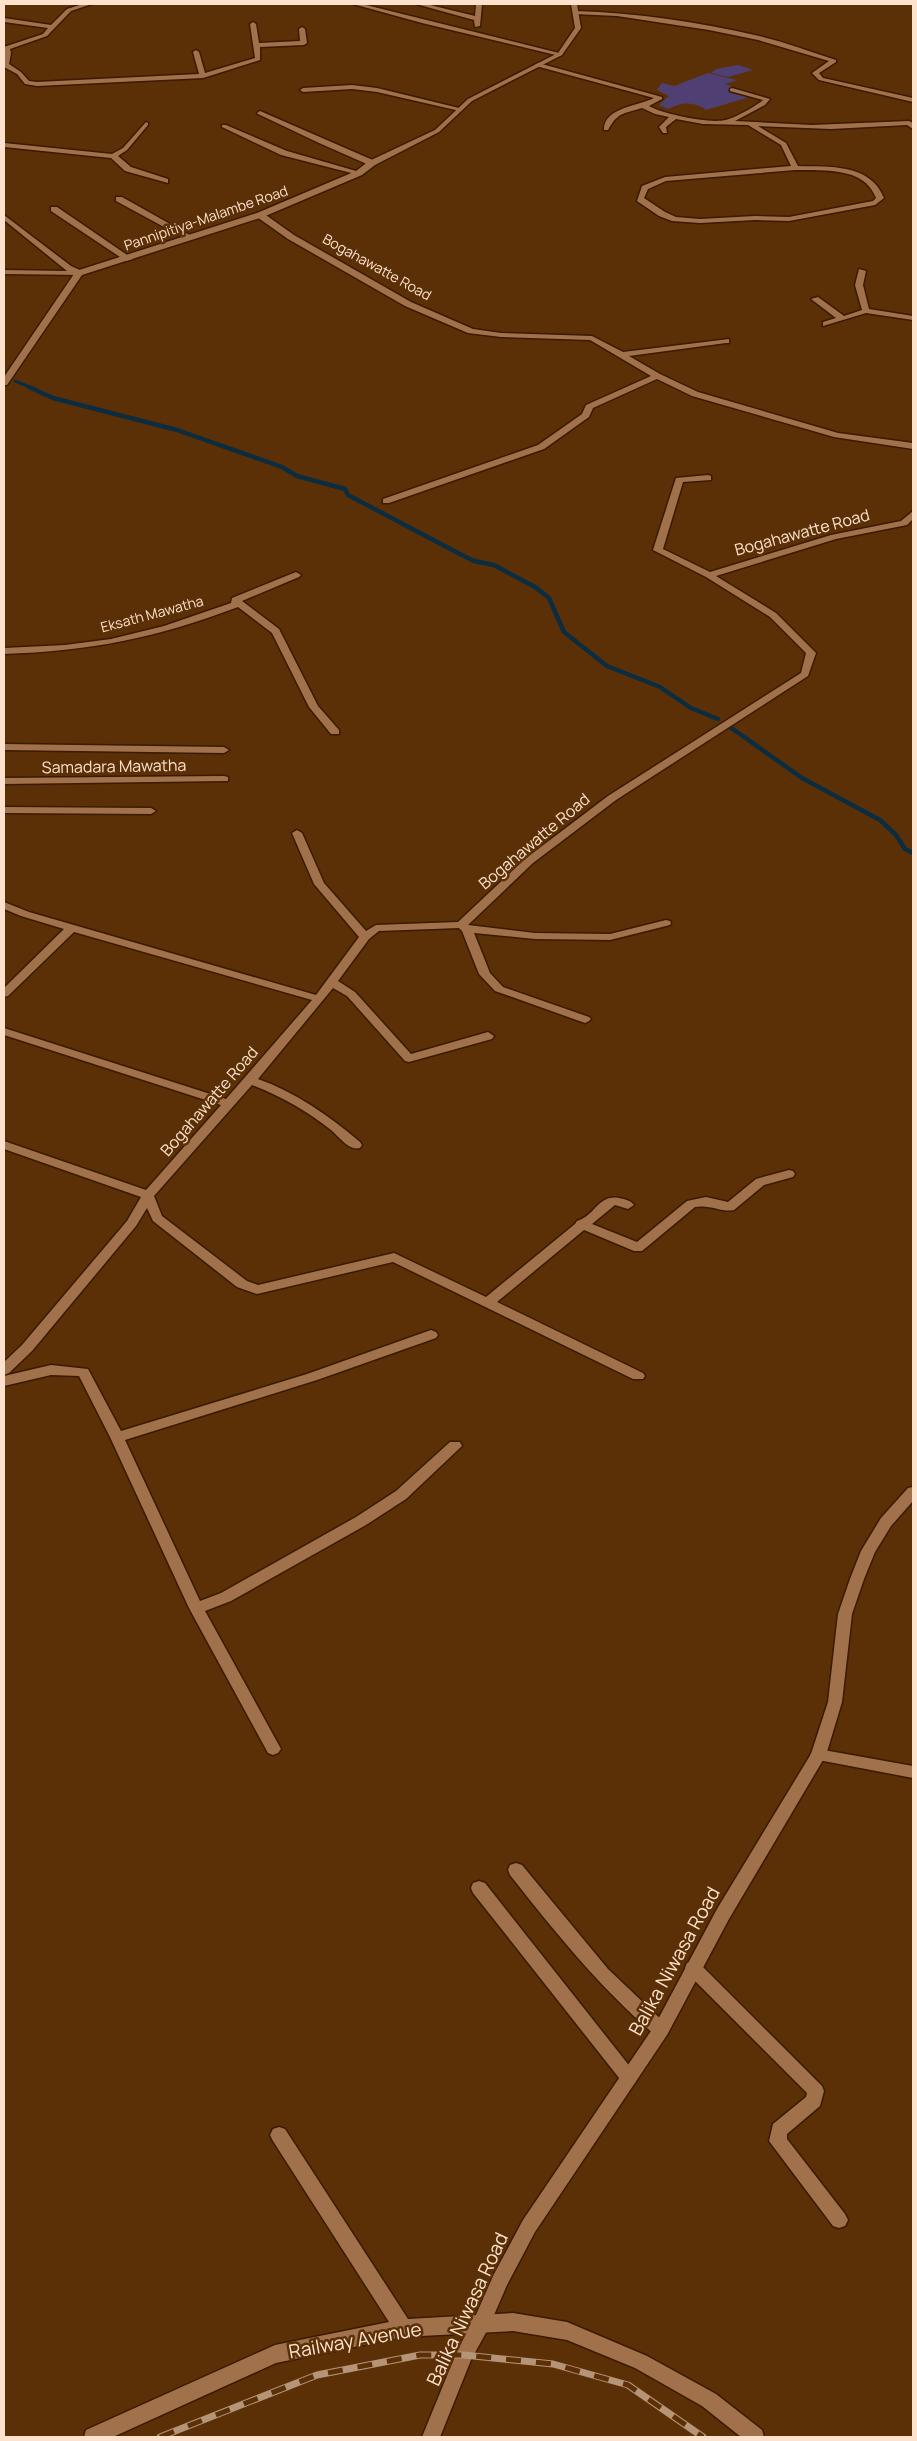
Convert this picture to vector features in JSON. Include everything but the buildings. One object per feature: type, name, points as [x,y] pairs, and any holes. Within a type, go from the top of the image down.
[{"type":"street","points":[[90,4],[69,10],[45,35],[6,48],[8,53],[5,65],[19,73],[27,83],[203,76],[258,59],[253,24]]},
{"type":"street","points":[[356,4],[560,54]]},
{"type":"street","points":[[419,4],[478,19]]},
{"type":"street","points":[[476,34],[479,4]]},
{"type":"street","name":"Pannipitiya-Malambe Road","points":[[4,272],[79,273],[129,259],[260,215],[359,173],[372,163],[437,131],[470,100],[560,54],[578,28],[574,4]]},
{"type":"street","points":[[576,13],[617,14],[709,28],[759,38],[834,61],[815,74],[821,79],[913,100]]},
{"type":"street","points":[[4,20],[52,28]]},
{"type":"street","points":[[256,45],[304,43],[302,29]]},
{"type":"street","points":[[196,52],[203,76]]},
{"type":"street","points":[[538,65],[660,98],[619,113],[612,118],[606,129]]},
{"type":"street","points":[[303,90],[352,87],[377,90],[460,109]]},
{"type":"street","points":[[729,121],[763,104],[767,99],[732,90]]},
{"type":"street","points":[[647,104],[644,106],[648,109],[703,122],[729,121],[786,128],[851,128],[909,123],[913,127]]},
{"type":"street","points":[[260,113],[321,142],[372,163]]},
{"type":"street","points":[[665,132],[662,127],[675,116]]},
{"type":"street","points":[[750,123],[784,144],[796,168]]},
{"type":"street","points":[[113,156],[125,149],[146,124]]},
{"type":"street","points":[[224,126],[284,153],[359,173]]},
{"type":"street","points":[[4,145],[113,156],[128,169],[165,181]]},
{"type":"street","points":[[796,168],[836,169],[860,174],[879,191],[880,198],[874,203],[797,218],[700,221],[676,219],[662,214],[640,199],[645,188],[665,180],[796,168]]},
{"type":"street","points":[[119,199],[191,238]]},
{"type":"street","points":[[54,208],[129,259]]},
{"type":"street","name":"Bogahawatte Road","points":[[260,215],[291,237],[408,304],[470,331],[502,335],[592,338],[658,376],[695,394],[838,435],[913,446]]},
{"type":"street","points":[[4,217],[68,268],[79,273],[4,383]]},
{"type":"street","points":[[862,271],[859,285],[866,311]]},
{"type":"street","points":[[815,298],[843,318]]},
{"type":"street","points":[[826,324],[866,311],[913,318]]},
{"type":"street","points":[[622,355],[726,341]]},
{"type":"street","points":[[386,501],[541,447],[586,414],[589,407],[658,376]]},
{"type":"street","points":[[708,478],[679,480],[658,550],[708,575]]},
{"type":"street","name":"Bogahawatte Road","points":[[708,575],[834,537],[904,523],[913,514]]},
{"type":"street","name":"Bogahawatte Road","points":[[464,927],[529,861],[612,798],[805,674],[811,653],[773,615],[708,575]]},
{"type":"street","name":"Eksath Mawatha","points":[[4,651],[65,648],[126,639],[216,612],[236,604],[235,600],[296,576]]},
{"type":"street","points":[[235,600],[276,631],[314,707],[334,732]]},
{"type":"street","points":[[4,746],[224,750]]},
{"type":"street","name":"Samadara Mawatha","points":[[4,781],[224,780]]},
{"type":"street","points":[[4,810],[151,811]]},
{"type":"street","points":[[297,833],[319,884],[365,937],[376,928],[464,927],[535,936],[610,937],[666,923]]},
{"type":"street","points":[[4,905],[25,914],[319,999]]},
{"type":"street","points":[[4,994],[72,927]]},
{"type":"street","points":[[464,927],[485,974],[499,989],[584,1019]]},
{"type":"street","name":"Bogahawatte Road","points":[[4,1370],[27,1348],[132,1223],[148,1195],[319,999],[365,937]]},
{"type":"street","points":[[332,982],[350,994],[408,1058],[488,1036]]},
{"type":"street","points":[[4,1031],[229,1104]]},
{"type":"street","points":[[250,1080],[278,1090],[313,1108],[356,1145]]},
{"type":"street","points":[[4,1145],[148,1195],[157,1218],[242,1284],[257,1290],[394,1257],[638,1376]]},
{"type":"street","points":[[581,1224],[638,1248],[691,1204],[706,1201],[730,1207],[760,1182],[789,1174]]},
{"type":"street","points":[[488,1302],[581,1224],[613,1200],[628,1205]]},
{"type":"street","points":[[117,1437],[312,1377],[431,1335]]},
{"type":"street","points":[[4,1381],[51,1370],[83,1372],[117,1437],[196,1608],[273,1749]]},
{"type":"street","points":[[196,1608],[226,1597],[361,1521],[401,1495],[455,1446]]},
{"type":"street","name":"Balika Niwasa Road","points":[[431,2437],[464,2356],[482,2323],[500,2280],[529,2226],[661,2030],[692,1968],[818,1755],[835,1702],[845,1614],[851,1596],[868,1551],[886,1522],[913,1492]]},
{"type":"street","points":[[818,1755],[913,1772]]},
{"type":"street","points":[[516,1870],[577,1948],[628,2003],[661,2030]]},
{"type":"street","points":[[479,1888],[552,1978],[629,2078]]},
{"type":"street","points":[[692,1968],[816,2091],[814,2101],[779,2130],[778,2141],[839,2220]]},
{"type":"street","points":[[279,2135],[402,2328]]},
{"type":"street","name":"Railway Avenue","points":[[93,2437],[275,2354],[402,2328],[513,2322],[567,2331],[641,2362],[708,2400],[755,2437]]},
{"type":"shaded area","points":[[738,65],[753,70],[728,77],[711,73],[716,69]]},
{"type":"shaded area","points":[[708,73],[737,80],[725,84],[756,95],[706,110],[692,104],[678,105],[668,109],[659,105],[669,96],[657,90],[662,83],[674,86]]},
{"type":"waterway","points":[[15,381],[32,388]]},
{"type":"waterway","points":[[29,387],[53,398],[177,430],[282,467],[297,476],[345,489],[348,495],[458,553],[474,561],[494,565],[535,587],[549,598],[564,632],[607,666],[660,687],[691,708],[718,719]]},
{"type":"waterway","points":[[730,727],[802,778],[880,820],[896,835],[905,849],[913,853]]},
{"type":"railway","points":[[160,2437],[317,2375],[420,2355],[464,2355],[553,2364],[628,2385],[703,2437]]}]
